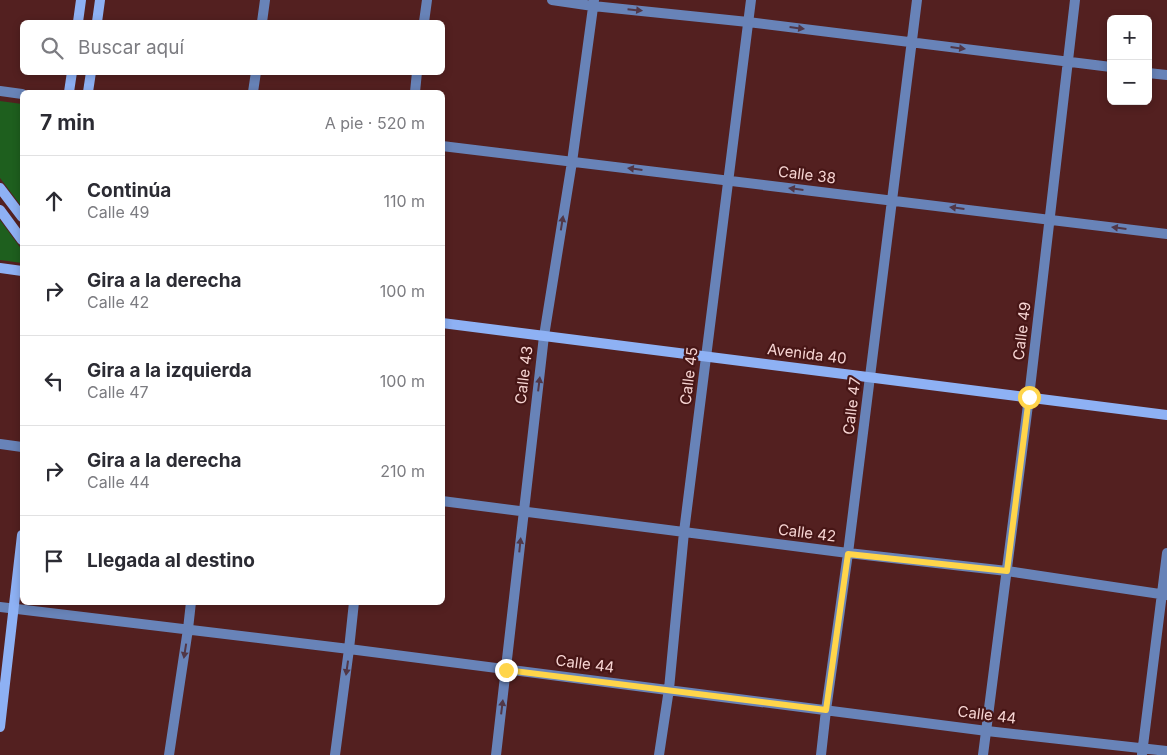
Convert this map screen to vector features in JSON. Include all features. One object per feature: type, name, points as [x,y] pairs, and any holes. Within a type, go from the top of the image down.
[{"type":"main road","points":[[78,20],[81,0]]},
{"type":"main road","points":[[97,20],[100,0]]},
{"type":"main road","points":[[69,90],[72,75]]},
{"type":"main road","points":[[88,90],[91,75]]},
{"type":"main road","points":[[0,188],[20,214]]},
{"type":"main road","points":[[0,210],[20,237]]},
{"type":"main road","points":[[0,268],[20,271]]},
{"type":"main road","name":"Avenida 40","points":[[445,323],[1167,414]]},
{"type":"main road","points":[[0,727],[20,553]]},
{"type":"street","points":[[262,20],[265,0]]},
{"type":"street","points":[[424,20],[426,0]]},
{"type":"street","points":[[552,0],[594,3],[1107,66]]},
{"type":"street","name":"Calle 45","points":[[659,755],[669,689],[684,532],[751,0]]},
{"type":"street","name":"Calle 47","points":[[821,755],[917,0]]},
{"type":"street","name":"Calle 49","points":[[983,755],[1029,397],[1075,0]]},
{"type":"street","name":"Calle 43","points":[[496,755],[544,336],[572,162],[594,3]]},
{"type":"street","points":[[1152,73],[1167,75]]},
{"type":"street","points":[[253,90],[256,75]]},
{"type":"street","points":[[415,90],[418,75]]},
{"type":"street","points":[[0,91],[20,94]]},
{"type":"street","name":"Calle 38","points":[[445,146],[1167,234]]},
{"type":"street","points":[[0,444],[20,447]]},
{"type":"street","name":"Calle 42","points":[[445,502],[848,554],[1007,571],[1164,595]]},
{"type":"street","points":[[1142,752],[1164,595],[1167,552]]},
{"type":"street","points":[[169,755],[191,605]]},
{"type":"street","points":[[335,755],[354,605]]},
{"type":"street","name":"Calle 44","points":[[0,607],[669,689],[1142,752],[1167,751]]},
{"type":"green space","points":[[0,101],[20,104],[20,204],[0,178]]},
{"type":"green space","points":[[0,220],[20,247],[20,263],[0,260]]},
{"type":"route","points":[[506,670],[826,710],[848,554],[1007,571],[1029,397]]}]
